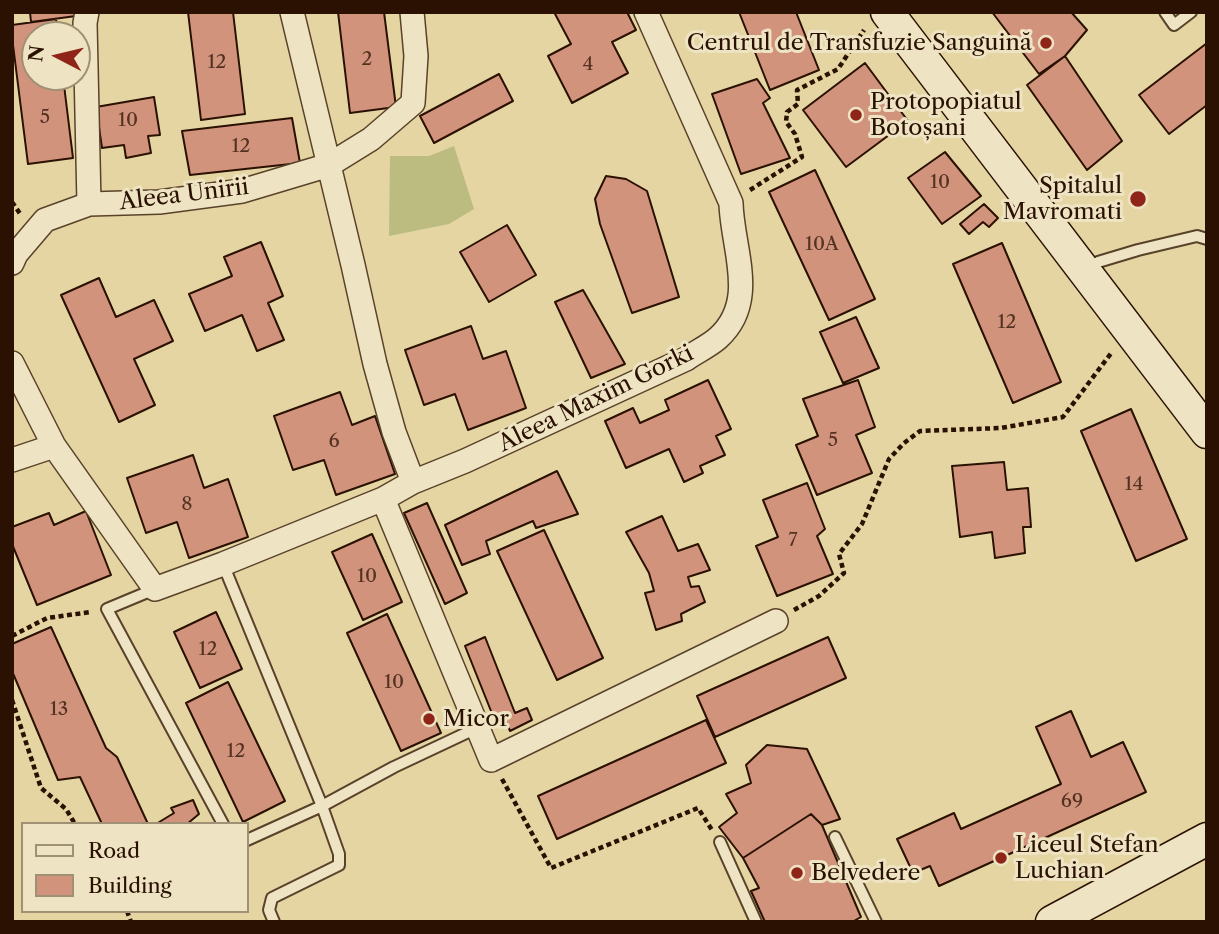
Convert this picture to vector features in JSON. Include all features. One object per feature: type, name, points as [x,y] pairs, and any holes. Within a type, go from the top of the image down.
[{"type":"main road","points":[[876,21],[1089,276],[1207,432]]},
{"type":"main road","points":[[1052,922],[1201,844]]},
{"type":"street","name":"Aleea Unirii","points":[[87,12],[85,23],[89,204]]},
{"type":"street","points":[[292,12],[374,364],[394,432],[413,482]]},
{"type":"street","points":[[329,165],[371,139],[412,103],[416,56],[412,12]]},
{"type":"street","name":"Aleea Maxim Gorki","points":[[155,589],[383,499],[413,482],[465,461],[686,359],[718,338],[735,318],[741,289],[739,255],[731,223],[731,203],[646,12]]},
{"type":"street","name":"Aleea Unirii","points":[[12,263],[16,254],[45,220],[89,204],[159,202],[242,191],[329,165]]},
{"type":"street","points":[[12,363],[54,446],[155,589]]},
{"type":"street","points":[[12,460],[54,446]]},
{"type":"street","points":[[383,499],[491,760],[776,621]]},
{"type":"lane","points":[[1165,12],[1174,25],[1191,12]]},
{"type":"lane","points":[[1089,276],[1098,262],[1197,236],[1207,239]]},
{"type":"lane","points":[[223,564],[339,854],[339,865],[272,898],[269,910],[274,922]]},
{"type":"lane","points":[[155,589],[107,609],[222,822]]},
{"type":"lane","points":[[248,840],[322,806],[394,767],[479,727]]},
{"type":"lane","points":[[835,837],[876,922]]},
{"type":"lane","points":[[720,842],[756,922]]},
{"type":"path","points":[[731,203],[802,157],[795,134],[786,122],[787,112],[798,104],[797,90],[838,69],[876,21]]},
{"type":"path","points":[[776,621],[819,596],[844,573],[839,554],[862,524],[889,459],[904,443],[920,431],[1001,428],[1063,417],[1129,329]]},
{"type":"path","points":[[12,636],[47,618],[107,609]]},
{"type":"path","points":[[12,700],[41,788],[66,810],[74,822]]},
{"type":"path","points":[[491,760],[551,868],[698,808],[720,842]]},
{"type":"shaded area","points":[[454,146],[474,209],[449,224],[389,236],[390,156],[429,156]]},
{"type":"building","points":[[30,12],[75,12],[76,16],[38,21],[31,21]]},
{"type":"building","points":[[188,12],[233,12],[245,114],[201,120]]},
{"type":"building","points":[[338,12],[384,12],[396,107],[350,113]]},
{"type":"building","points":[[554,12],[627,12],[636,30],[612,42],[628,73],[572,103],[548,56],[571,44]]},
{"type":"building","name":"Protopopiatul Botoșani","points":[[739,12],[796,12],[819,70],[770,90]]},
{"type":"building","name":"Centrul de Transfuzie Sanguină","points":[[992,12],[1071,12],[1087,30],[1065,56],[1039,74]]},
{"type":"building","points":[[21,24],[21,91],[65,91],[73,158],[28,164],[12,25]]},
{"type":"building","points":[[1207,43],[1207,105],[1169,134],[1139,95]]},
{"type":"building","points":[[1065,56],[1122,141],[1087,170],[1027,85]]},
{"type":"building","name":"Protopopiatul Botoșani","points":[[865,63],[908,121],[846,167],[803,110]]},
{"type":"building","points":[[499,74],[513,101],[434,143],[420,116]]},
{"type":"building","points":[[757,79],[770,98],[763,103],[790,158],[741,174],[712,94]]},
{"type":"building","points":[[154,97],[160,135],[148,136],[151,153],[126,158],[124,145],[102,148],[96,107]]},
{"type":"building","points":[[292,118],[300,163],[190,175],[182,131]]},
{"type":"building","points":[[945,152],[981,196],[942,224],[908,178]]},
{"type":"building","points":[[815,170],[875,299],[829,320],[769,192]]},
{"type":"building","points":[[606,176],[626,179],[647,191],[679,297],[632,313],[600,224],[595,199]]},
{"type":"building","points":[[984,204],[998,218],[989,227],[983,222],[969,234],[960,224]]},
{"type":"building","points":[[507,225],[536,275],[489,302],[460,252]]},
{"type":"building","points":[[261,242],[283,296],[268,303],[284,340],[257,351],[242,315],[205,331],[189,294],[232,276],[224,257]]},
{"type":"building","points":[[1002,243],[1061,382],[1013,403],[953,264]]},
{"type":"building","points":[[99,278],[116,317],[154,300],[173,341],[134,359],[155,405],[119,422],[61,295]]},
{"type":"building","points":[[583,290],[625,364],[591,378],[555,302]]},
{"type":"building","points":[[856,317],[879,368],[843,383],[820,332]]},
{"type":"building","points":[[471,326],[483,359],[506,351],[526,408],[468,430],[455,394],[424,405],[405,350]]},
{"type":"building","points":[[708,380],[731,429],[716,436],[725,455],[700,466],[703,473],[684,482],[669,449],[626,468],[605,421],[633,408],[640,423],[669,410],[665,400]]},
{"type":"building","points":[[858,380],[875,427],[856,435],[872,473],[817,495],[796,445],[818,436],[803,399]]},
{"type":"building","points":[[340,392],[352,425],[375,416],[395,474],[336,495],[324,460],[293,470],[274,416]]},
{"type":"building","points":[[1131,409],[1187,539],[1136,561],[1081,431]]},
{"type":"building","points":[[193,455],[204,488],[228,479],[248,537],[189,558],[177,522],[146,533],[127,478]]},
{"type":"building","points":[[1004,462],[1007,490],[1028,488],[1031,527],[1023,527],[1025,553],[995,558],[992,532],[960,537],[952,466]]},
{"type":"building","points":[[557,471],[578,514],[536,528],[533,521],[486,541],[490,554],[462,565],[445,525]]},
{"type":"building","points":[[807,483],[825,529],[817,536],[833,574],[777,596],[756,546],[778,537],[763,500]]},
{"type":"building","points":[[427,503],[467,593],[445,604],[404,513]]},
{"type":"building","points":[[86,511],[111,575],[37,605],[12,544],[12,527],[49,513],[54,525]]},
{"type":"building","points":[[662,516],[678,551],[698,544],[710,570],[688,577],[691,587],[699,586],[705,602],[681,614],[682,621],[656,630],[645,593],[654,591],[649,573],[626,532]]},
{"type":"building","points":[[544,530],[603,658],[557,680],[497,551]]},
{"type":"building","points":[[372,534],[402,602],[363,620],[332,552]]},
{"type":"building","points":[[216,612],[242,669],[200,688],[174,632]]},
{"type":"building","points":[[387,614],[441,733],[401,751],[347,633]]},
{"type":"building","points":[[51,627],[106,748],[117,757],[147,822],[101,822],[80,777],[58,780],[12,671],[12,644]]},
{"type":"building","points":[[485,637],[515,713],[527,708],[532,720],[510,731],[505,719],[495,721],[465,646]]},
{"type":"building","points":[[828,637],[846,678],[715,737],[697,696]]},
{"type":"building","points":[[228,682],[285,801],[243,822],[186,703]]},
{"type":"building","points":[[1071,711],[1091,757],[1123,742],[1146,792],[939,886],[930,866],[913,873],[897,839],[954,813],[961,829],[1061,784],[1036,727]]},
{"type":"building","points":[[706,720],[726,763],[557,839],[538,796]]},
{"type":"building","points":[[767,745],[807,749],[840,819],[822,825],[811,814],[743,858],[719,827],[737,813],[726,794],[751,783],[746,765]]},
{"type":"building","points":[[193,800],[199,814],[189,822],[159,822],[174,813],[171,808]]},
{"type":"building","name":"Belvedere","points":[[811,814],[822,825],[861,917],[852,922],[765,922],[751,891],[759,888],[743,858]]},
{"type":"place","name":"Centrul de Transfuzie Sanguină","points":[[1046,43]]},
{"type":"place","name":"Protopopiatul Botoșani","points":[[856,115]]},
{"type":"place","name":"Spitalul Mavromati","points":[[1138,199]]},
{"type":"place","name":"Micor","points":[[429,719]]},
{"type":"place","name":"Liceul Stefan Luchian","points":[[1001,858]]},
{"type":"place","name":"Belvedere","points":[[797,873]]}]
